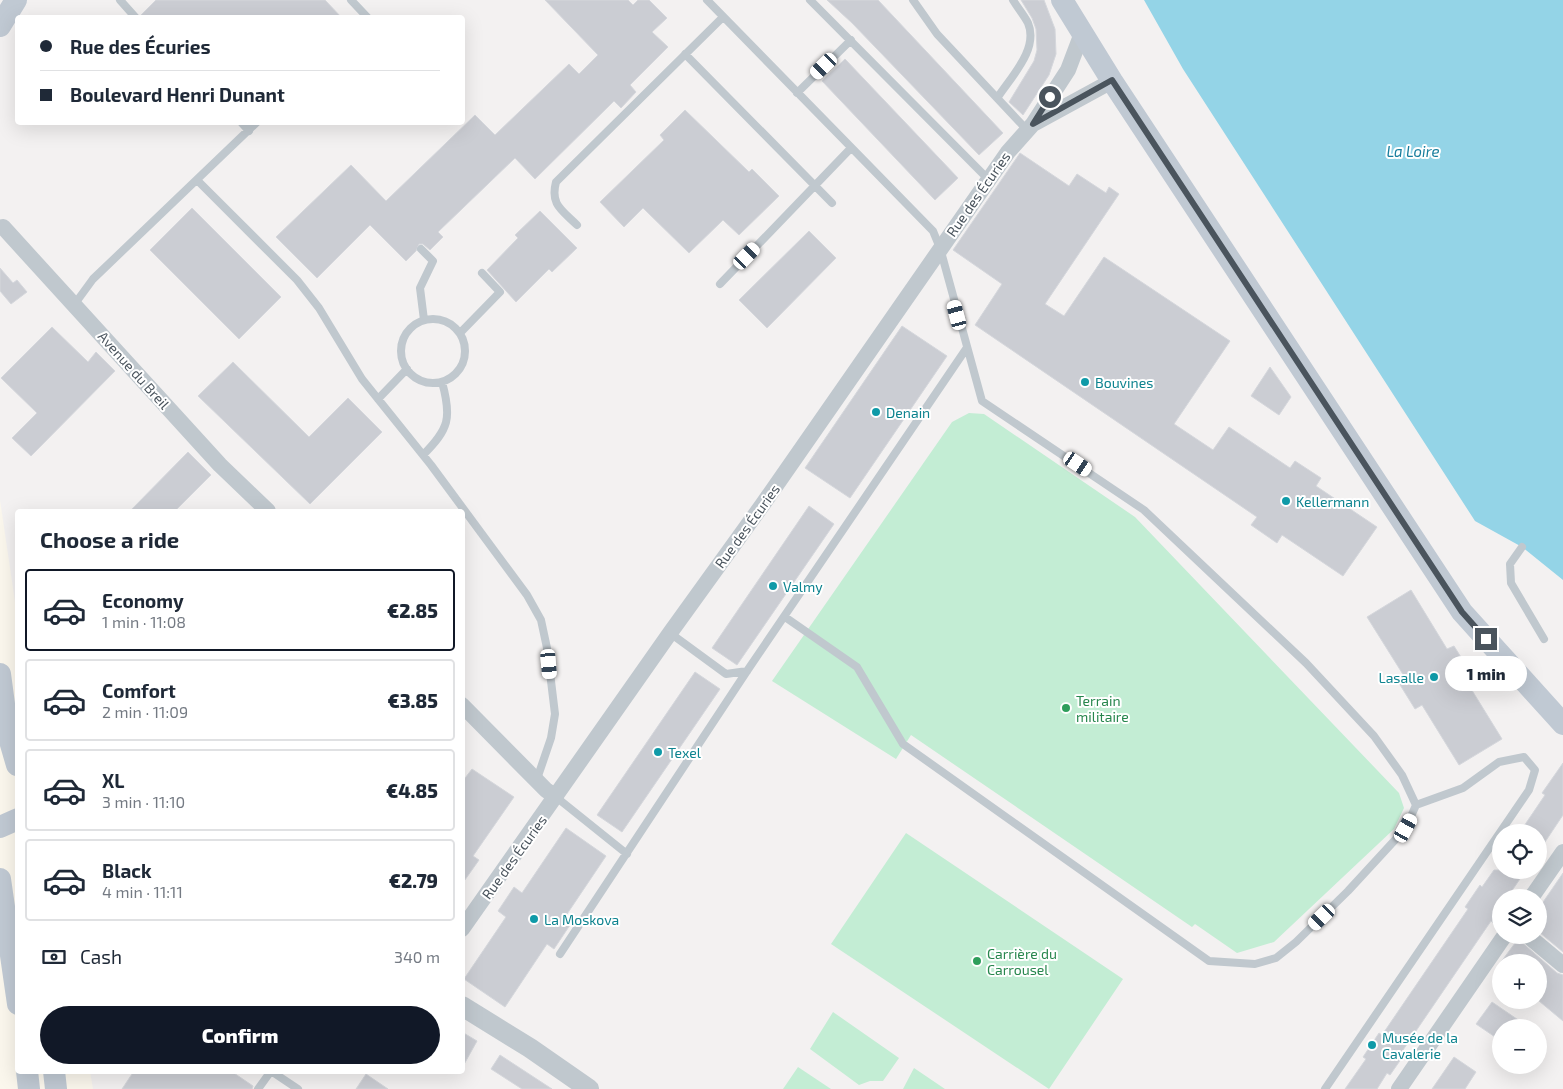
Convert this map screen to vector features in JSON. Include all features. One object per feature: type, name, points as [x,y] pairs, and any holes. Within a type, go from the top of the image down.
[{"type":"main road","points":[[0,26],[16,0]]},
{"type":"main road","points":[[1062,0],[1112,80],[1462,612],[1563,724]]},
{"type":"main road","points":[[0,674],[8,734],[15,758]]},
{"type":"main road","points":[[0,757],[15,764]]},
{"type":"main road","points":[[0,827],[15,821]]},
{"type":"main road","points":[[0,879],[15,983]]},
{"type":"main road","points":[[27,1074],[29,1089]]},
{"type":"main road","points":[[54,1074],[56,1089]]},
{"type":"street","name":"Rue des Écuries","points":[[465,925],[670,632],[769,496],[940,248],[1008,152],[1030,127],[1068,70],[1082,33]]},
{"type":"street","name":"Rue des Écuries","points":[[1030,127],[1112,80]]},
{"type":"street","name":"Avenue du Breil","points":[[3,227],[220,465],[266,509]]},
{"type":"street","points":[[465,708],[556,797]]},
{"type":"street","points":[[1537,889],[1563,852]]},
{"type":"street","points":[[1399,1089],[1499,944]]},
{"type":"street","points":[[1538,944],[1563,965]]},
{"type":"street","points":[[465,1008],[530,1048],[589,1089]]},
{"type":"lane","points":[[120,0],[133,15]]},
{"type":"lane","points":[[351,0],[366,15]]},
{"type":"lane","points":[[708,0],[933,231],[940,248],[982,401],[1144,510],[1306,663],[1374,736],[1402,775],[1416,805]]},
{"type":"lane","points":[[810,0],[989,180]]},
{"type":"lane","points":[[913,0],[937,34],[1030,127]]},
{"type":"lane","points":[[998,97],[1024,58],[1028,48],[1028,25],[1012,0]]},
{"type":"lane","points":[[577,225],[554,202],[553,193],[556,182],[723,17]]},
{"type":"lane","points":[[797,93],[851,40]]},
{"type":"lane","points":[[685,54],[832,203]]},
{"type":"lane","points":[[243,125],[249,131]]},
{"type":"lane","points":[[74,304],[93,279],[254,125]]},
{"type":"lane","points":[[720,284],[851,148]]},
{"type":"lane","points":[[197,180],[297,280],[334,329],[362,379],[423,455],[463,509]]},
{"type":"lane","points":[[421,249],[433,261],[420,288],[424,320]]},
{"type":"lane","points":[[460,333],[500,292],[482,273]]},
{"type":"lane","points":[[424,320],[442,320],[451,324],[460,333],[466,351],[464,361],[452,377],[442,382],[432,383],[421,380],[407,369],[402,356],[402,345],[405,335],[412,326],[424,320]]},
{"type":"lane","points":[[560,954],[747,671],[966,348]]},
{"type":"lane","points":[[378,399],[407,369]]},
{"type":"lane","points":[[423,455],[438,440],[446,427],[447,400],[442,382]]},
{"type":"lane","points":[[465,512],[527,596],[541,620],[547,648],[554,714],[551,738],[537,779]]},
{"type":"lane","points":[[1522,547],[1510,564],[1510,583],[1544,639]]},
{"type":"lane","points":[[785,617],[857,667],[903,744],[1209,961],[1255,964],[1276,958],[1296,942],[1348,892],[1406,828],[1416,805],[1464,788],[1499,762],[1524,757],[1535,770],[1529,790],[1325,1089]]},
{"type":"lane","points":[[670,632],[726,674],[747,671]]},
{"type":"lane","points":[[556,797],[627,854]]},
{"type":"lane","points":[[258,1089],[269,1074]]},
{"type":"lane","points":[[276,1074],[298,1089]]},
{"type":"shaded area","points":[[0,500],[15,602],[15,1074],[90,1074],[93,1089],[0,1089]]},
{"type":"green space","name":"Terrain militaire","points":[[969,413],[984,414],[1135,517],[1399,793],[1404,808],[1394,829],[1274,942],[1237,953],[1195,924],[1192,927],[911,735],[896,759],[772,681],[952,422]]},
{"type":"green space","name":"Carrière du Carrousel","points":[[906,833],[1123,979],[1049,1089],[831,944]]},
{"type":"green space","points":[[833,1012],[899,1058],[883,1081],[870,1081],[859,1085],[810,1049]]},
{"type":"green space","points":[[798,1067],[831,1089],[783,1089]]},
{"type":"green space","points":[[914,1068],[945,1089],[903,1089]]},
{"type":"water","name":"La Loire","points":[[1144,0],[1563,0],[1563,580],[1522,547],[1475,521],[1183,69]]},
{"type":"building","points":[[156,0],[325,0],[339,15],[141,15]]},
{"type":"building","points":[[545,0],[628,0],[633,5],[638,0],[649,0],[667,18],[652,32],[668,47],[630,85],[636,92],[621,108],[614,101],[535,179],[515,158],[438,232],[443,237],[430,250],[423,244],[419,244],[416,251],[406,261],[370,225],[317,278],[276,237],[351,165],[386,201],[475,115],[495,135],[569,64],[579,74],[598,55]]},
{"type":"building","points":[[827,0],[878,0],[1003,133],[979,155],[852,23]]},
{"type":"building","points":[[1021,0],[1044,0],[1055,29],[1056,54],[1049,75],[1023,115],[1009,102],[1034,61],[1037,50],[1036,29],[1032,18]]},
{"type":"building","points":[[845,59],[958,178],[935,200],[822,81]]},
{"type":"building","points":[[685,110],[749,172],[752,169],[779,196],[739,235],[723,220],[689,253],[643,208],[624,227],[600,202],[664,140],[660,135]]},
{"type":"building","points":[[1020,153],[1069,186],[1077,174],[1106,193],[1109,187],[1119,194],[1045,304],[1064,316],[1104,257],[1230,341],[1174,424],[1213,450],[1229,427],[1290,468],[1295,461],[1321,478],[1316,486],[1377,527],[1343,576],[1282,535],[1277,543],[1251,525],[1257,517],[975,325],[1002,284],[953,250]]},
{"type":"building","points":[[192,208],[281,297],[239,339],[150,250]]},
{"type":"building","points":[[540,211],[577,248],[552,272],[549,269],[516,302],[487,270],[518,238],[515,235]]},
{"type":"building","points":[[809,231],[836,258],[767,328],[739,300]]},
{"type":"building","points":[[0,268],[13,283],[17,280],[27,292],[11,304],[0,291]]},
{"type":"building","name":"Denain","points":[[902,326],[947,356],[850,498],[805,468]]},
{"type":"building","points":[[52,327],[88,362],[96,352],[115,371],[31,456],[12,438],[37,413],[1,378]]},
{"type":"building","points":[[233,362],[309,437],[348,398],[382,432],[310,504],[198,396]]},
{"type":"building","points":[[1270,367],[1291,397],[1279,415],[1251,396]]},
{"type":"building","points":[[188,452],[211,475],[177,509],[132,509]]},
{"type":"building","name":"Valmy","points":[[809,506],[834,524],[737,665],[712,648]]},
{"type":"building","name":"Lasalle","points":[[1411,590],[1447,649],[1454,646],[1472,675],[1465,679],[1502,739],[1459,765],[1422,705],[1415,709],[1397,680],[1404,676],[1367,617]]},
{"type":"building","name":"Texel","points":[[695,672],[720,689],[622,832],[597,815]]},
{"type":"building","points":[[1563,763],[1563,815],[1547,839],[1547,824],[1525,824],[1545,795],[1542,793]]},
{"type":"building","points":[[472,769],[514,797],[473,856],[479,860],[465,880],[465,778]]},
{"type":"building","name":"La Moskova","points":[[566,828],[606,856],[563,920],[570,925],[554,949],[547,944],[505,1007],[465,980],[465,978],[506,917],[498,911],[514,887],[522,893]]},
{"type":"building","name":"Musée de la Cavalerie","points":[[1492,873],[1492,879],[1520,879],[1513,889],[1492,889],[1492,922],[1403,1050],[1406,1052],[1390,1075],[1387,1073],[1377,1089],[1345,1089],[1366,1059],[1363,1057],[1379,1033],[1382,1035],[1468,909],[1465,907],[1480,885],[1482,887]]},
{"type":"building","points":[[1563,873],[1563,952],[1547,939],[1547,896]]},
{"type":"building","points":[[1514,944],[1524,944],[1535,954],[1507,954]]},
{"type":"building","points":[[1547,964],[1557,973],[1563,975],[1563,1021],[1547,1008]]},
{"type":"building","points":[[1492,1002],[1492,1009],[1502,1009],[1517,1019],[1492,1019],[1492,1035],[1476,1024]]},
{"type":"building","points":[[465,1034],[477,1041],[465,1063]]},
{"type":"building","points":[[500,1055],[552,1089],[522,1089],[491,1069]]},
{"type":"building","points":[[1454,1057],[1476,1072],[1465,1089],[1432,1089]]},
{"type":"building","points":[[132,1074],[235,1074],[253,1086],[252,1089],[122,1089]]},
{"type":"building","points":[[366,1074],[388,1089],[356,1089]]},
{"type":"place","name":"Bouvines","points":[[1085,382]]},
{"type":"place","name":"Denain","points":[[876,412]]},
{"type":"place","name":"Kellermann","points":[[1286,501]]},
{"type":"place","name":"Valmy","points":[[773,586]]},
{"type":"place","name":"Lasalle","points":[[1434,677]]},
{"type":"place","name":"Terrain militaire","points":[[1066,708]]},
{"type":"place","name":"Texel","points":[[658,752]]},
{"type":"place","name":"La Moskova","points":[[534,919]]},
{"type":"place","name":"Carrière du Carrousel","points":[[977,961]]},
{"type":"place","name":"Musée de la Cavalerie","points":[[1372,1045]]},
{"type":"route","points":[[1050,97],[1033,124],[1112,80],[1462,612],[1486,639]]}]
